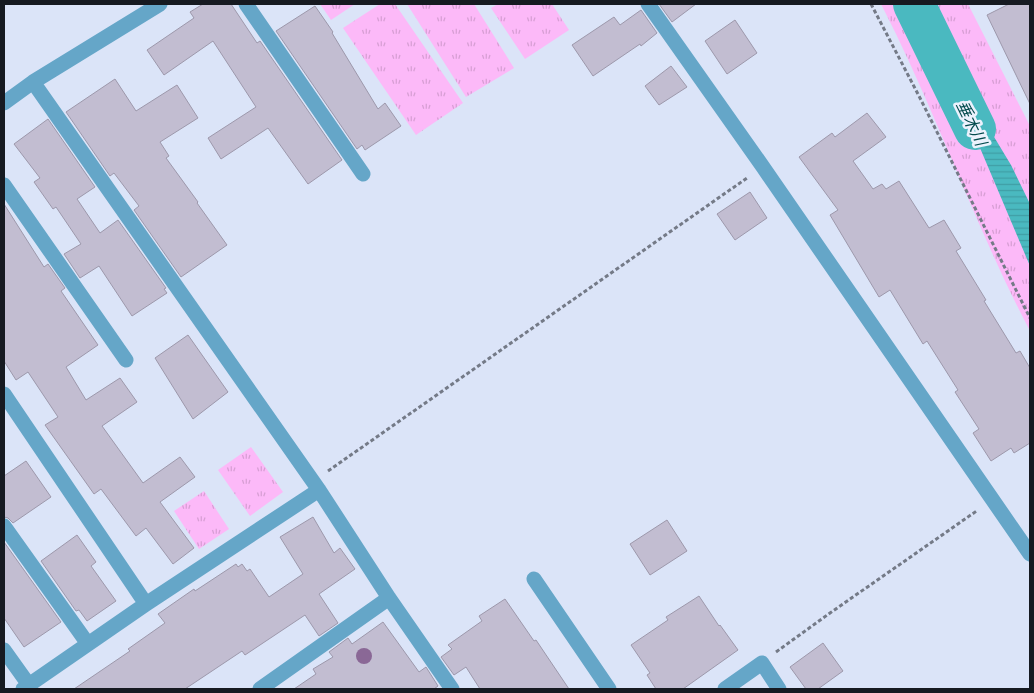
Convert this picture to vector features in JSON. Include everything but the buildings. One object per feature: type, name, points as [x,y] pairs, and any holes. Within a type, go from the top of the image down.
[{"type":"street","points":[[4,103],[33,82],[160,4]]},
{"type":"street","points":[[246,4],[363,174]]},
{"type":"street","points":[[648,4],[1030,554]]},
{"type":"street","points":[[33,82],[316,486],[452,689]]},
{"type":"street","points":[[4,185],[126,360]]},
{"type":"street","points":[[4,394],[146,604]]},
{"type":"street","points":[[4,650],[26,687],[316,486]]},
{"type":"street","points":[[4,526],[88,644]]},
{"type":"street","points":[[534,579],[609,689]]},
{"type":"street","points":[[260,689],[390,598]]},
{"type":"street","points":[[725,689],[762,663],[779,689]]},
{"type":"path","points":[[871,4],[1030,318]]},
{"type":"path","points":[[316,486],[763,167]]},
{"type":"path","points":[[762,663],[830,613],[993,500]]},
{"type":"green space","points":[[320,4],[355,4],[331,20]]},
{"type":"green space","points":[[380,4],[395,4],[463,103],[416,135],[343,28]]},
{"type":"green space","points":[[407,4],[474,4],[514,68],[466,97]]},
{"type":"green space","points":[[498,4],[552,4],[569,30],[525,59],[491,8]]},
{"type":"green space","points":[[881,4],[968,4],[1030,126],[1030,331],[991,250],[920,85]]},
{"type":"green space","points":[[251,447],[283,492],[250,516],[218,470]]},
{"type":"green space","points":[[204,491],[229,529],[199,549],[174,511]]},
{"type":"water","points":[[914,4],[1011,165],[1030,204],[1030,266],[950,77]]},
{"type":"waterway","name":"垂木川","points":[[914,4],[975,129]]}]
